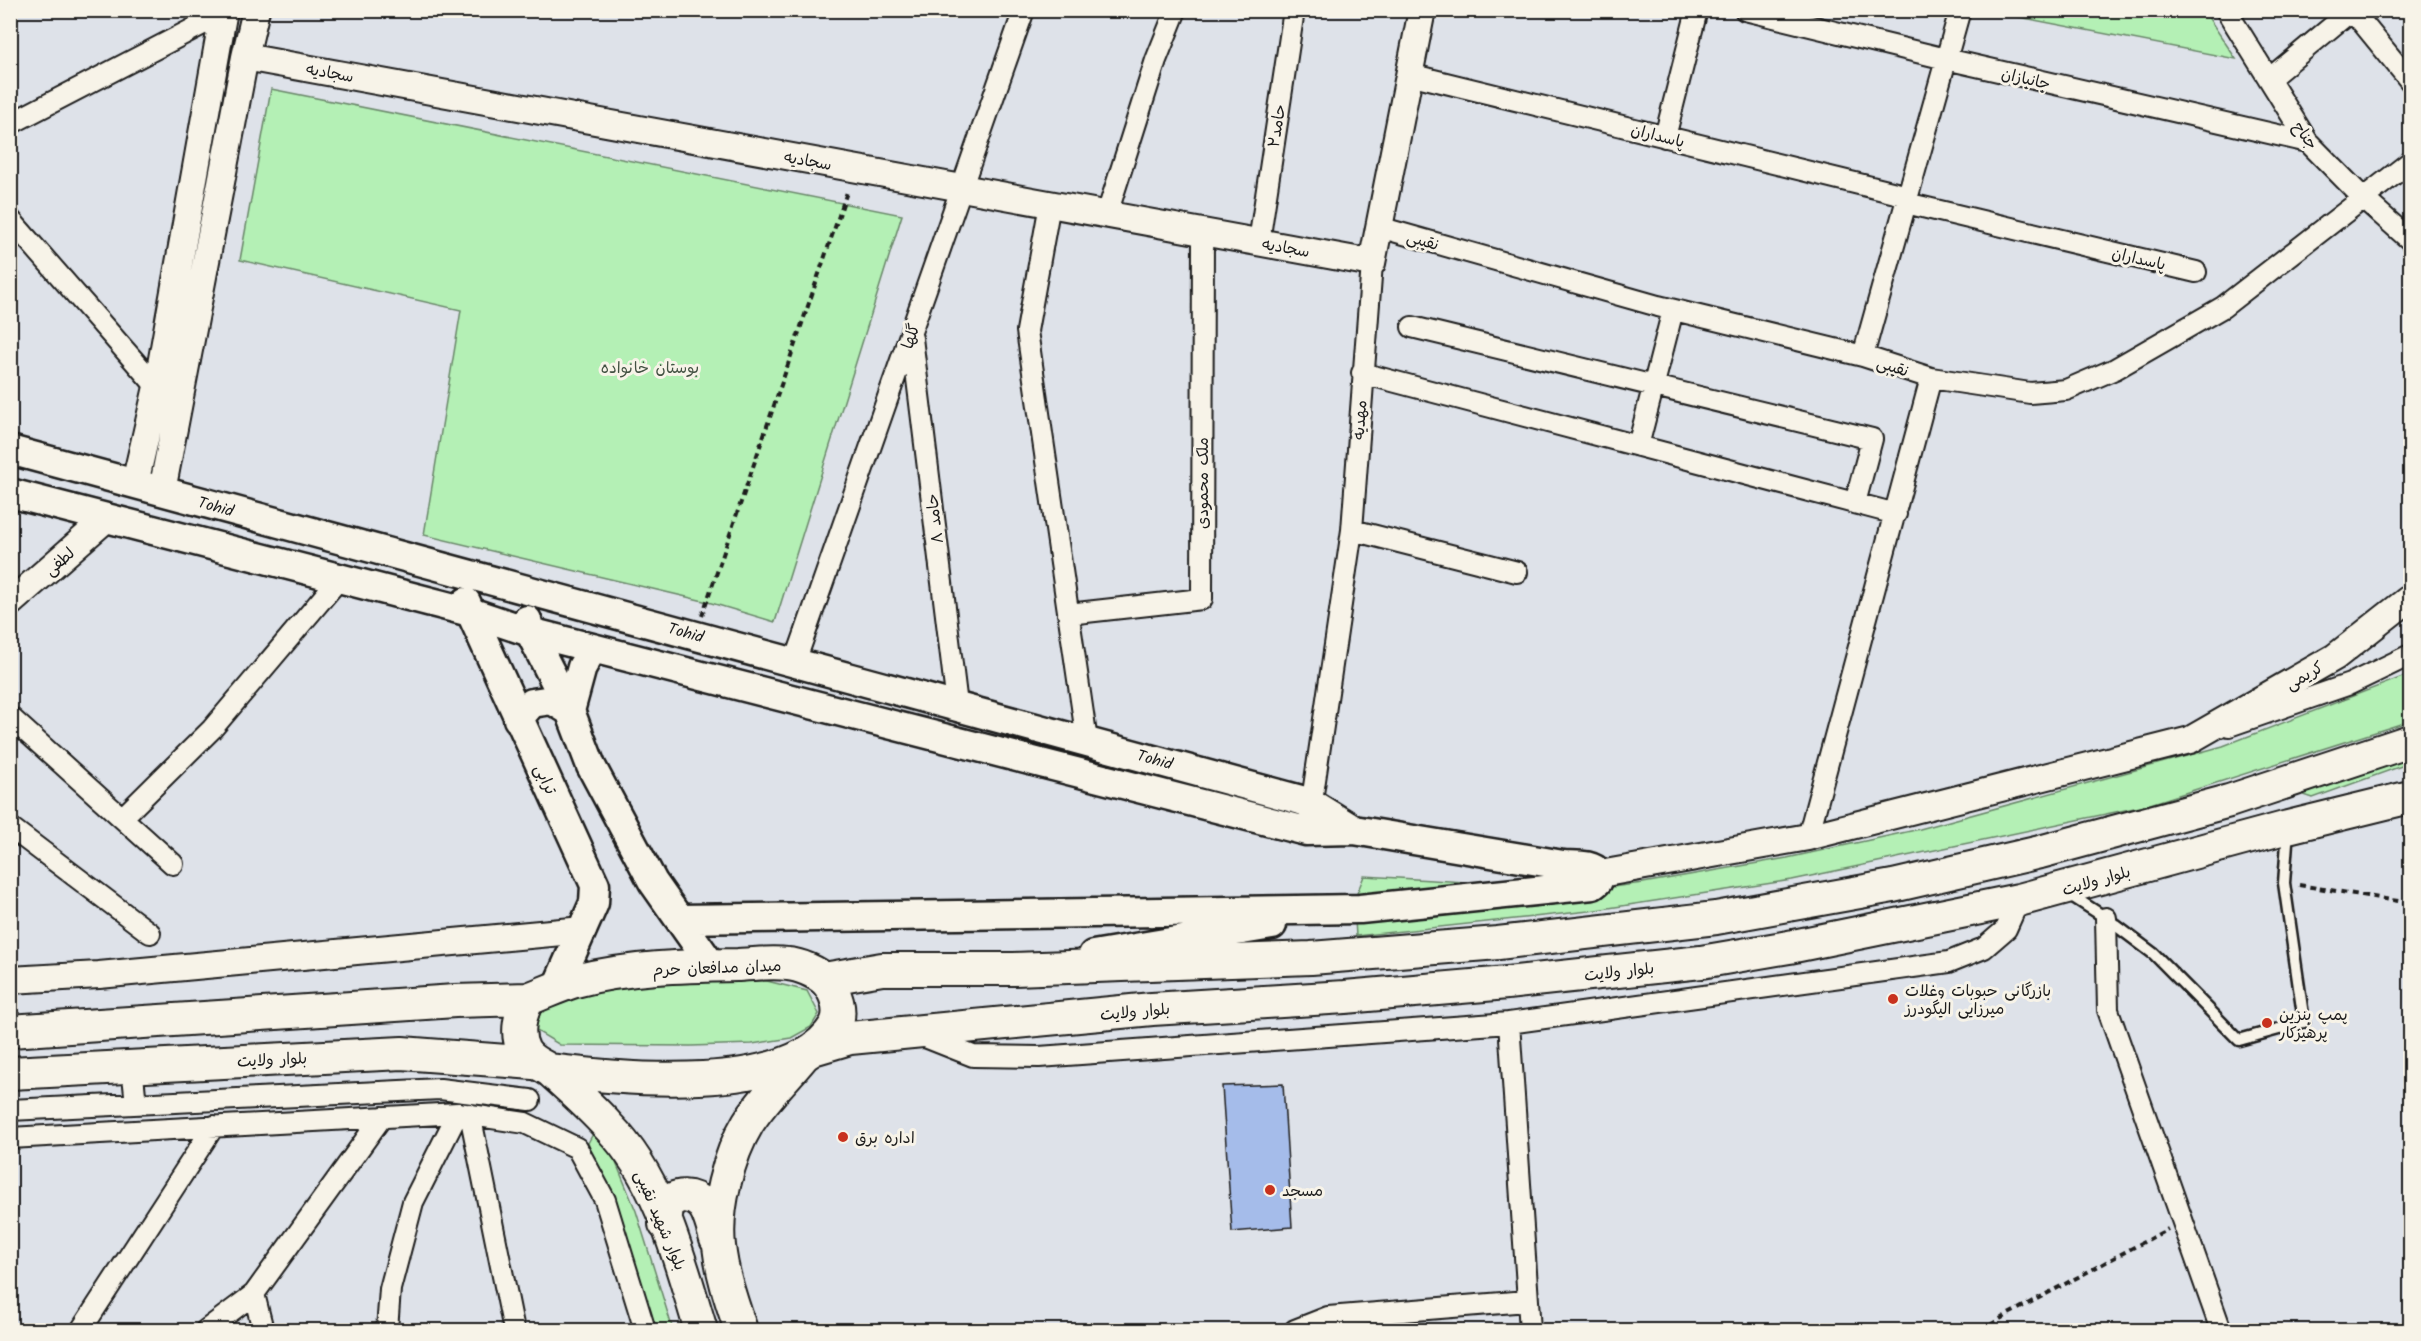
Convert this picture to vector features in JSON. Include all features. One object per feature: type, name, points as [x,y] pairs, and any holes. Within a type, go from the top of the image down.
[{"type":"main road","name":"Tohid","points":[[10,450],[1087,741],[1309,818]]},
{"type":"main road","points":[[107,518],[148,487]]},
{"type":"main road","name":"Tohid","points":[[10,493],[470,612],[530,632],[593,648],[1354,830],[1551,863],[1590,867],[1600,874]]},
{"type":"main road","name":"ترابی","points":[[453,569],[518,719],[595,885],[594,903],[583,930],[542,994]]},
{"type":"main road","points":[[520,587],[530,632],[570,711],[591,766],[653,882],[712,966]]},
{"type":"main road","points":[[570,711],[582,667],[593,648]]},
{"type":"main road","points":[[518,719],[532,703],[552,700],[570,711]]},
{"type":"main road","points":[[542,994],[520,1017],[523,1050],[541,1066],[636,1080],[703,1078],[763,1068],[789,1061],[810,1050],[829,1036],[838,1021],[838,1007],[833,990],[824,979],[882,969],[1014,969],[1311,958],[1498,943],[1716,918],[1893,886],[2040,852],[2229,801],[2410,741]]},
{"type":"main road","name":"بلوار ولایت","points":[[810,1050],[850,1038],[1152,1009],[1345,997],[1507,983],[1701,962],[1789,947],[2019,900],[2288,827],[2410,797]]},
{"type":"main road","points":[[1014,969],[1360,909],[1593,885],[1598,881],[1600,874]]},
{"type":"main road","points":[[679,919],[1360,909]]},
{"type":"main road","name":"میدان مدافعان حرم","points":[[542,994],[575,981],[637,971],[712,966],[789,964],[813,972],[824,979]]},
{"type":"main road","points":[[10,1031],[542,994]]},
{"type":"main road","points":[[719,1246],[721,1198],[734,1153],[748,1123],[810,1050]]},
{"type":"main road","name":"بلوار ولایت","points":[[10,1073],[402,1053],[541,1066]]},
{"type":"main road","name":"بلوار شهید نقیبی","points":[[541,1066],[610,1128],[640,1167],[665,1224],[701,1330]]},
{"type":"main road","points":[[665,1224],[669,1204],[673,1200],[682,1196],[693,1197],[704,1205],[719,1246],[741,1330]]},
{"type":"street","points":[[148,487],[256,10]]},
{"type":"street","name":"گلها","points":[[795,662],[1024,10]]},
{"type":"street","points":[[1107,214],[1156,60],[1176,10]]},
{"type":"street","name":"حامد۲","points":[[1259,242],[1294,10]]},
{"type":"street","name":"مهدیه","points":[[1309,818],[1352,530],[1372,263],[1422,10]]},
{"type":"street","points":[[1665,137],[1697,10]]},
{"type":"street","name":"جانبازان","points":[[1745,10],[1946,59],[2308,142]]},
{"type":"street","points":[[1863,356],[1960,10]]},
{"type":"street","name":"جناح","points":[[2226,10],[2308,142],[2364,199],[2410,240]]},
{"type":"street","points":[[2269,79],[2352,11],[2410,81]]},
{"type":"street","points":[[148,487],[157,387],[224,12]]},
{"type":"street","points":[[10,124],[224,12]]},
{"type":"street","name":"سجادیه","points":[[245,57],[1372,263]]},
{"type":"street","name":"پاسداران","points":[[1409,74],[2196,272]]},
{"type":"street","name":"نقیبی","points":[[1379,227],[1674,310],[1863,356],[1931,378],[2030,393],[2066,390],[2115,369],[2223,307],[2410,162]]},
{"type":"street","points":[[1050,204],[1027,331],[1087,741]]},
{"type":"street","points":[[10,219],[157,387]]},
{"type":"street","name":"ملک محمودی","points":[[1068,614],[1202,600],[1203,232]]},
{"type":"street","points":[[1638,446],[1674,310]]},
{"type":"street","points":[[1412,327],[1872,439],[1855,503]]},
{"type":"street","name":"حامد ۸","points":[[911,333],[957,705]]},
{"type":"street","points":[[1362,373],[1896,514]]},
{"type":"street","points":[[1808,837],[1931,378]]},
{"type":"street","name":"لطفی","points":[[10,603],[107,518]]},
{"type":"street","points":[[1352,530],[1517,572]]},
{"type":"street","points":[[122,818],[212,729],[339,579]]},
{"type":"street","name":"کریمی","points":[[1600,874],[1808,837],[2190,740],[2335,657],[2410,598]]},
{"type":"street","points":[[2190,740],[2350,684],[2410,654]]},
{"type":"street","points":[[10,717],[173,864]]},
{"type":"street","points":[[10,827],[150,933]]},
{"type":"street","points":[[915,1033],[973,1056],[1039,1057],[1509,1023],[1949,962],[1984,948],[2006,929],[2019,900]]},
{"type":"street","points":[[2106,918],[2108,1010],[2221,1330]]},
{"type":"street","points":[[10,980],[99,975],[583,930]]},
{"type":"street","points":[[1509,1023],[1530,1330]]},
{"type":"street","points":[[132,1066],[136,1104]]},
{"type":"street","points":[[525,1123],[541,1066]]},
{"type":"street","points":[[10,1110],[440,1089],[530,1100]]},
{"type":"street","points":[[387,1330],[390,1289],[413,1202],[464,1113]]},
{"type":"street","points":[[464,1113],[514,1330]]},
{"type":"street","points":[[10,1138],[464,1113],[525,1123],[577,1148],[605,1200],[645,1330]]},
{"type":"street","points":[[206,1330],[255,1294],[381,1117]]},
{"type":"street","points":[[81,1330],[214,1126]]},
{"type":"street","points":[[255,1294],[263,1330]]},
{"type":"street","points":[[1295,1330],[1328,1317],[1527,1301]]},
{"type":"lane","points":[[2062,889],[2154,954],[2239,1040],[2304,1022],[2284,883],[2288,827]]},
{"type":"path","points":[[694,635],[715,580],[855,168]]},
{"type":"path","points":[[2284,883],[2410,903]]},
{"type":"path","points":[[1982,1330],[2182,1222]]},
{"type":"green space","points":[[1988,11],[2204,11],[2236,59]]},
{"type":"green space","name":"بوستان خانواده","points":[[271,89],[902,215],[775,622],[708,602],[424,535],[461,310],[240,260]]},
{"type":"green space","points":[[2410,674],[2410,721],[2144,806],[1792,880],[1589,911],[1356,936],[1355,920],[1643,883],[1787,858],[1920,829],[2223,746]]},
{"type":"green space","points":[[2410,753],[2410,763],[2313,798],[2298,793]]},
{"type":"green space","points":[[1364,876],[1483,883],[1353,903]]},
{"type":"green space","points":[[703,978],[767,981],[807,991],[819,1014],[811,1027],[791,1038],[752,1044],[560,1045],[535,1030],[542,1007],[599,992]]},
{"type":"green space","points":[[594,1132],[614,1158],[636,1211],[673,1330],[647,1330],[588,1143]]},
{"type":"building","points":[[1283,1084],[1292,1227],[1232,1232],[1222,1086]]},
{"type":"place","name":"بازرگانی حبوبات وغلات میرزایی الیگودرز","points":[[1893,999]]},
{"type":"place","name":"پمپ بنزین پرهیزکار","points":[[2267,1023]]},
{"type":"place","name":"اداره برق","points":[[843,1137]]},
{"type":"place","name":"مسجد","points":[[1270,1190]]}]
